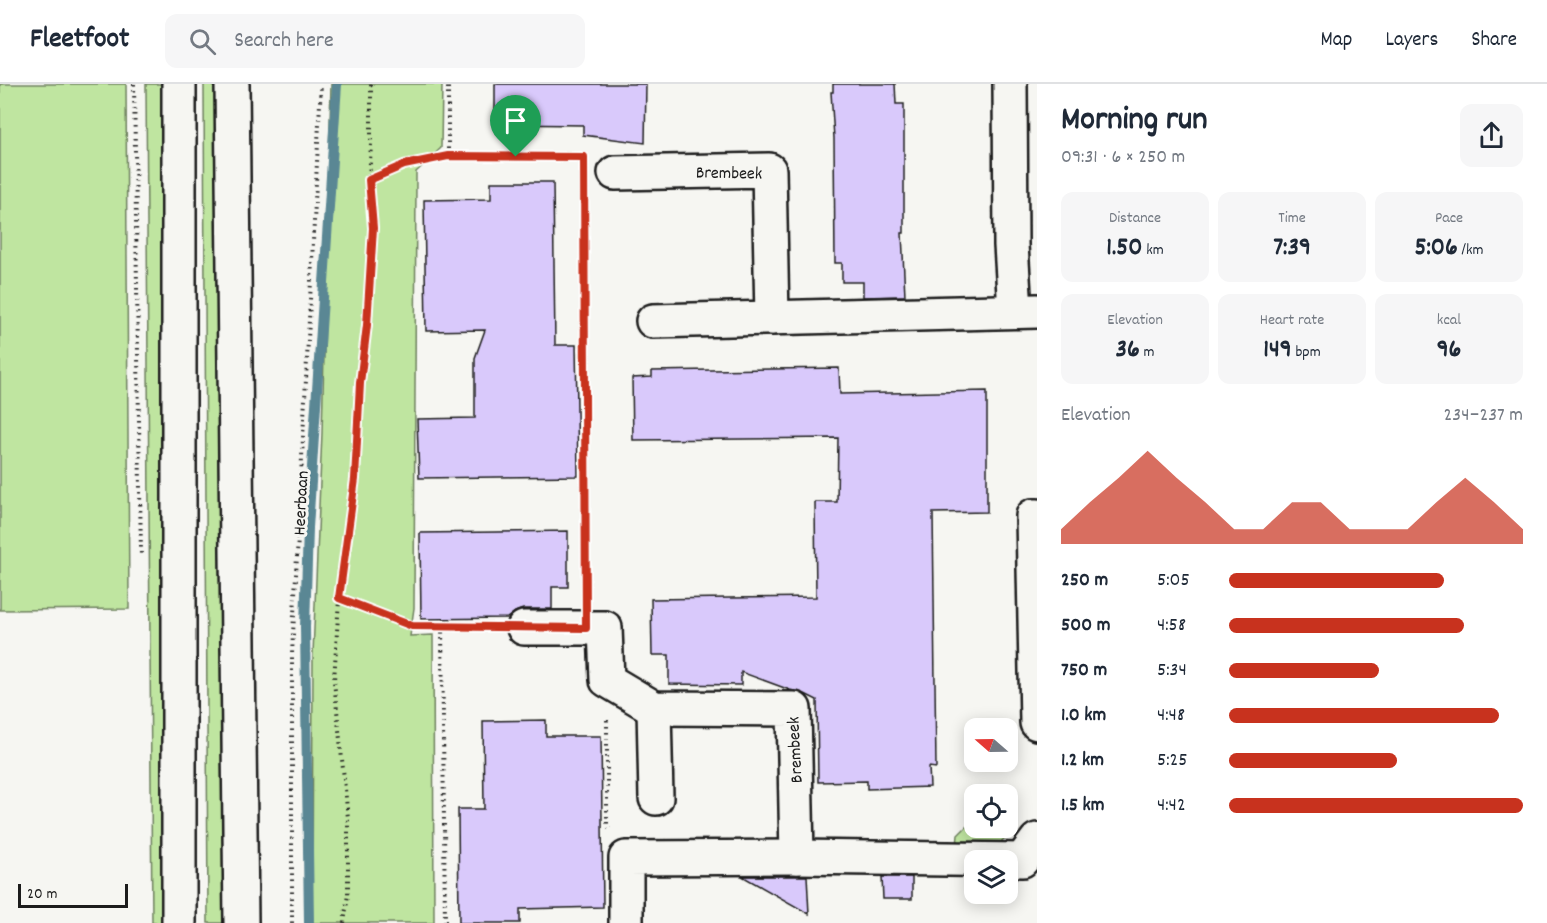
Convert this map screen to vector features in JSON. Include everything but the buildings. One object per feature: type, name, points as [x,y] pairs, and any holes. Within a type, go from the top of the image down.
[{"type":"street","points":[[179,84],[179,923]]},
{"type":"street","points":[[232,84],[241,923]]},
{"type":"street","points":[[653,321],[1026,311],[1011,245],[1010,84]]},
{"type":"street","name":"Brembeek","points":[[599,171],[769,170],[772,318]]},
{"type":"street","points":[[1037,516],[1033,516],[1037,723]]},
{"type":"street","points":[[524,628],[605,628],[607,680],[654,708],[656,798]]},
{"type":"street","name":"Brembeek","points":[[654,708],[794,709],[797,857]]},
{"type":"street","points":[[626,923],[626,858],[797,857],[1022,860],[1037,840]]},
{"type":"path","points":[[134,84],[141,566]]},
{"type":"path","name":"Heerbaan","points":[[292,923],[292,654],[321,84]]},
{"type":"path","points":[[344,923],[348,894],[348,818],[334,681],[339,598],[355,479],[360,383],[367,325],[373,228],[369,180],[371,84]]},
{"type":"path","points":[[448,84],[448,156]]},
{"type":"path","points":[[369,180],[404,165],[448,156],[584,157],[599,171]]},
{"type":"path","points":[[584,181],[586,628]]},
{"type":"path","points":[[339,598],[412,626],[524,628]]},
{"type":"path","points":[[442,626],[445,923]]},
{"type":"path","points":[[607,680],[607,824],[626,858]]},
{"type":"green space","points":[[0,84],[126,84],[129,609],[0,610]]},
{"type":"green space","points":[[146,84],[161,84],[165,923],[152,923]]},
{"type":"green space","points":[[204,84],[218,84],[224,923],[208,923]]},
{"type":"green space","points":[[331,84],[442,84],[441,148],[416,172],[414,608],[410,636],[433,635],[434,923],[312,923],[313,654],[322,433]]},
{"type":"green space","points":[[964,829],[964,838],[1005,838],[997,845],[957,846],[958,835]]},
{"type":"waterway","points":[[309,923],[305,627],[308,528],[337,84]]},
{"type":"route","points":[[448,156],[516,157],[584,157],[586,628],[412,626],[339,598],[355,479],[360,383],[367,325],[373,228],[369,180],[404,165],[448,156]]}]
